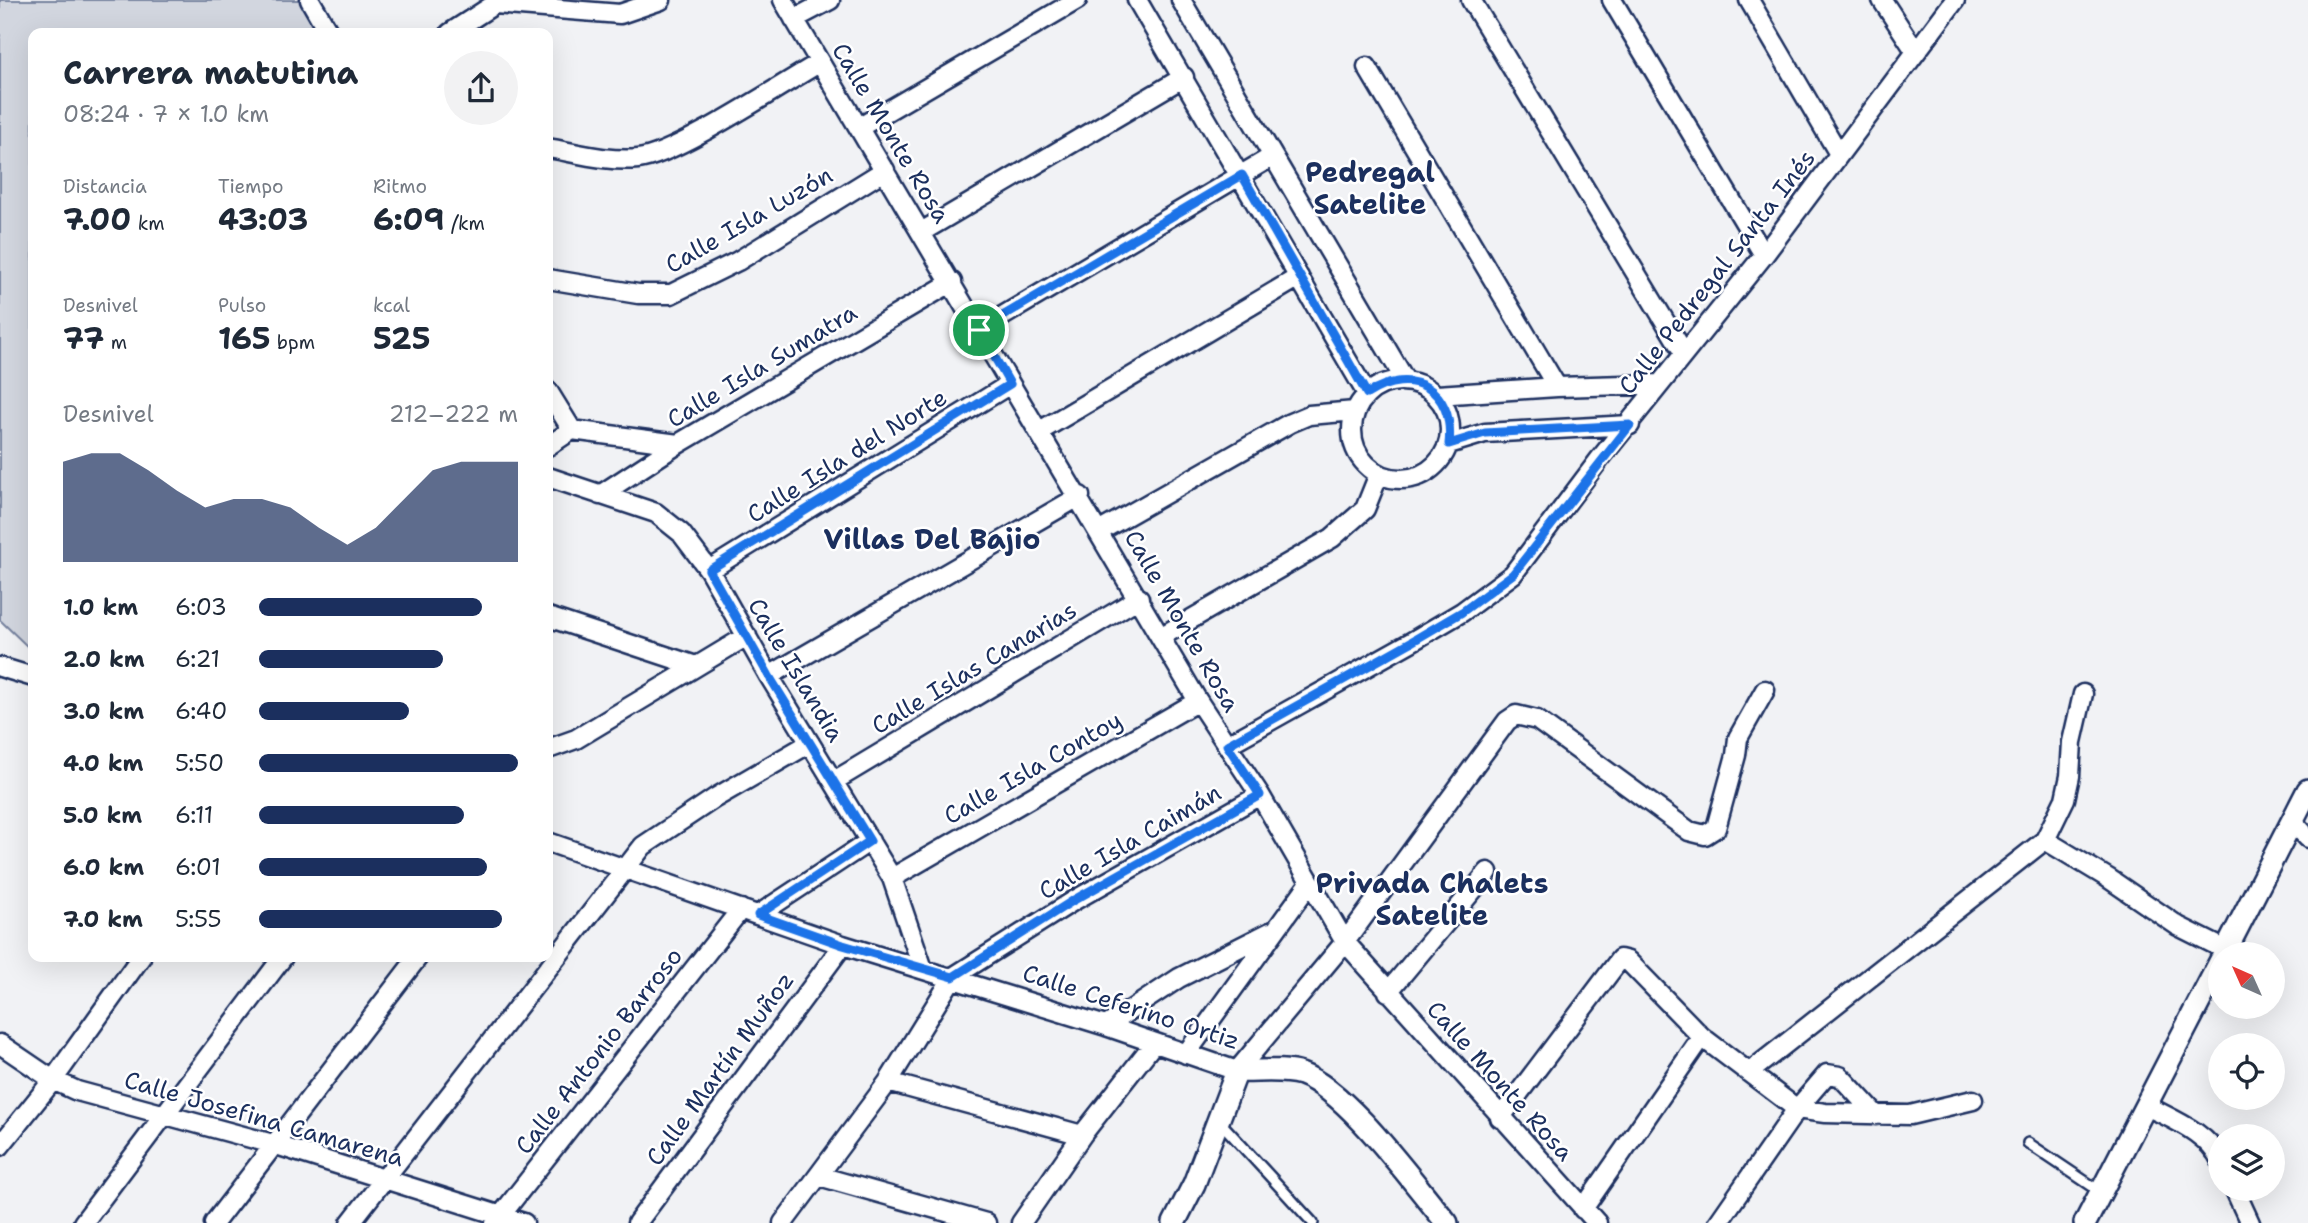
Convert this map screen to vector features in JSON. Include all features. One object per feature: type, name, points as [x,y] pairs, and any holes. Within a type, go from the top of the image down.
[{"type":"street","points":[[310,0],[325,28]]},
{"type":"street","points":[[458,28],[498,2],[620,15],[661,0]]},
{"type":"street","name":"Calle Monte Rosa","points":[[783,0],[923,231],[1010,384],[1080,496],[1198,701],[1260,795],[1345,942],[1500,1118],[1597,1223]]},
{"type":"street","points":[[794,19],[830,0]]},
{"type":"street","points":[[860,127],[1077,0]]},
{"type":"street","points":[[1137,0],[1242,175],[1367,394]]},
{"type":"street","points":[[1181,0],[1405,380]]},
{"type":"street","points":[[1471,0],[1685,353]]},
{"type":"street","points":[[1612,0],[1764,255]]},
{"type":"street","points":[[1749,0],[1839,154]]},
{"type":"street","points":[[1882,0],[1916,52]]},
{"type":"street","name":"Calle Pedregal Santa Inés","points":[[1227,745],[1462,612],[1513,574],[1659,384],[1764,255],[1955,0]]},
{"type":"street","points":[[553,149],[617,159],[642,159],[698,133],[819,63]]},
{"type":"street","points":[[1367,67],[1557,387]]},
{"type":"street","points":[[923,231],[1184,77]]},
{"type":"street","points":[[979,330],[1273,156]]},
{"type":"street","name":"Calle Isla Luzón","points":[[553,280],[638,294],[671,294],[738,261],[886,170]]},
{"type":"street","points":[[1040,431],[1299,277]]},
{"type":"street","name":"Calle Isla Sumatra","points":[[600,495],[678,444],[952,282]]},
{"type":"street","points":[[1405,380],[1423,385],[1437,395],[1447,410],[1451,426],[1449,444],[1441,459],[1428,471],[1413,478],[1395,479],[1379,474],[1367,466],[1355,447],[1352,426],[1355,411],[1367,394],[1385,383],[1405,380]]},
{"type":"street","name":"Calle Isla del Norte","points":[[709,570],[1010,384]]},
{"type":"street","points":[[1437,395],[1659,384]]},
{"type":"street","points":[[553,399],[572,430]]},
{"type":"street","points":[[1100,531],[1290,423],[1309,415],[1355,411]]},
{"type":"street","points":[[1449,444],[1485,433],[1630,425]]},
{"type":"street","points":[[553,443],[572,430],[678,444]]},
{"type":"street","points":[[1162,636],[1332,538],[1365,509],[1379,474]]},
{"type":"street","name":"Calle Islandia","points":[[553,479],[666,518],[709,570],[769,676],[892,878],[923,969]]},
{"type":"street","points":[[769,676],[1080,496]]},
{"type":"street","name":"Calle Islas Canarias","points":[[834,781],[1139,598]]},
{"type":"street","points":[[553,619],[696,666]]},
{"type":"street","points":[[553,747],[576,739],[747,636]]},
{"type":"street","points":[[0,667],[28,675]]},
{"type":"street","points":[[1174,1223],[1219,1121],[1237,1071],[1345,942],[1494,734],[1516,715],[1528,716],[1551,729],[1689,831],[1705,835],[1716,828],[1738,738],[1765,690]]},
{"type":"street","points":[[1751,1071],[2045,840],[2065,799],[2070,776],[2071,742],[2083,694]]},
{"type":"street","name":"Calle Isla Contoy","points":[[892,878],[1198,701]]},
{"type":"street","points":[[553,960],[643,846],[668,827],[810,743]]},
{"type":"street","points":[[2231,942],[2308,790]]},
{"type":"street","name":"Calle Isla Caimán","points":[[953,977],[1074,900],[1260,795]]},
{"type":"street","points":[[2292,821],[2308,838]]},
{"type":"street","points":[[2045,840],[2208,945]]},
{"type":"street","points":[[750,912],[870,841]]},
{"type":"street","name":"Calle Ceferino Ortiz","points":[[553,844],[843,945],[1107,1026],[1237,1071],[1298,1073],[1320,1082],[1364,1126],[1447,1223]]},
{"type":"street","points":[[1388,992],[1489,872]]},
{"type":"street","points":[[1186,1054],[1310,884]]},
{"type":"street","name":"Calle Antonio Barroso","points":[[498,1219],[750,912]]},
{"type":"street","points":[[1107,1026],[1179,978],[1274,930]]},
{"type":"street","name":"Calle Martín Muñoz","points":[[637,1223],[843,945]]},
{"type":"street","points":[[1500,1118],[1620,959],[1628,961],[1702,1037],[1751,1071],[1797,1109],[1910,1115],[1973,1100]]},
{"type":"street","points":[[0,1146],[53,1080],[137,962]]},
{"type":"street","points":[[83,1223],[279,962]]},
{"type":"street","points":[[214,1223],[414,962]]},
{"type":"street","points":[[350,1223],[551,962]]},
{"type":"street","points":[[783,1223],[888,1082],[953,977]]},
{"type":"street","points":[[2085,1223],[2208,986]]},
{"type":"street","points":[[1583,1209],[1702,1037]]},
{"type":"street","points":[[1021,1223],[1082,1135],[1154,1043]]},
{"type":"street","name":"Calle Josefina Camarena","points":[[0,1044],[53,1080],[77,1091],[272,1144],[383,1178],[498,1219],[524,1223]]},
{"type":"street","points":[[1718,1223],[1797,1109],[1827,1074],[1840,1076],[1876,1115]]},
{"type":"street","points":[[888,1082],[1082,1135]]},
{"type":"street","points":[[2147,1105],[2193,1130],[2208,1143]]},
{"type":"street","points":[[819,1176],[985,1223]]},
{"type":"street","points":[[2240,1201],[2250,1223]]},
{"type":"lane","points":[[1219,1121],[1313,1223]]},
{"type":"lane","points":[[2028,1143],[2101,1192]]},
{"type":"shaded area","points":[[0,0],[302,0],[319,28],[28,28],[28,647],[0,620]]},
{"type":"district","name":"Pedregal Satelite","points":[[1370,188]]},
{"type":"district","name":"Villas Del Bajio","points":[[932,539]]},
{"type":"district","name":"Privada Chalets Satelite","points":[[1432,899]]},
{"type":"route","points":[[1242,175],[1367,394],[1385,383],[1405,380],[1423,385],[1437,395],[1447,410],[1451,426],[1449,444],[1485,433],[1630,425],[1513,574],[1462,612],[1227,745],[1260,795],[1074,900],[953,977],[843,945],[758,915],[870,841],[769,676],[709,570],[1010,384],[979,330],[1242,175]]}]
